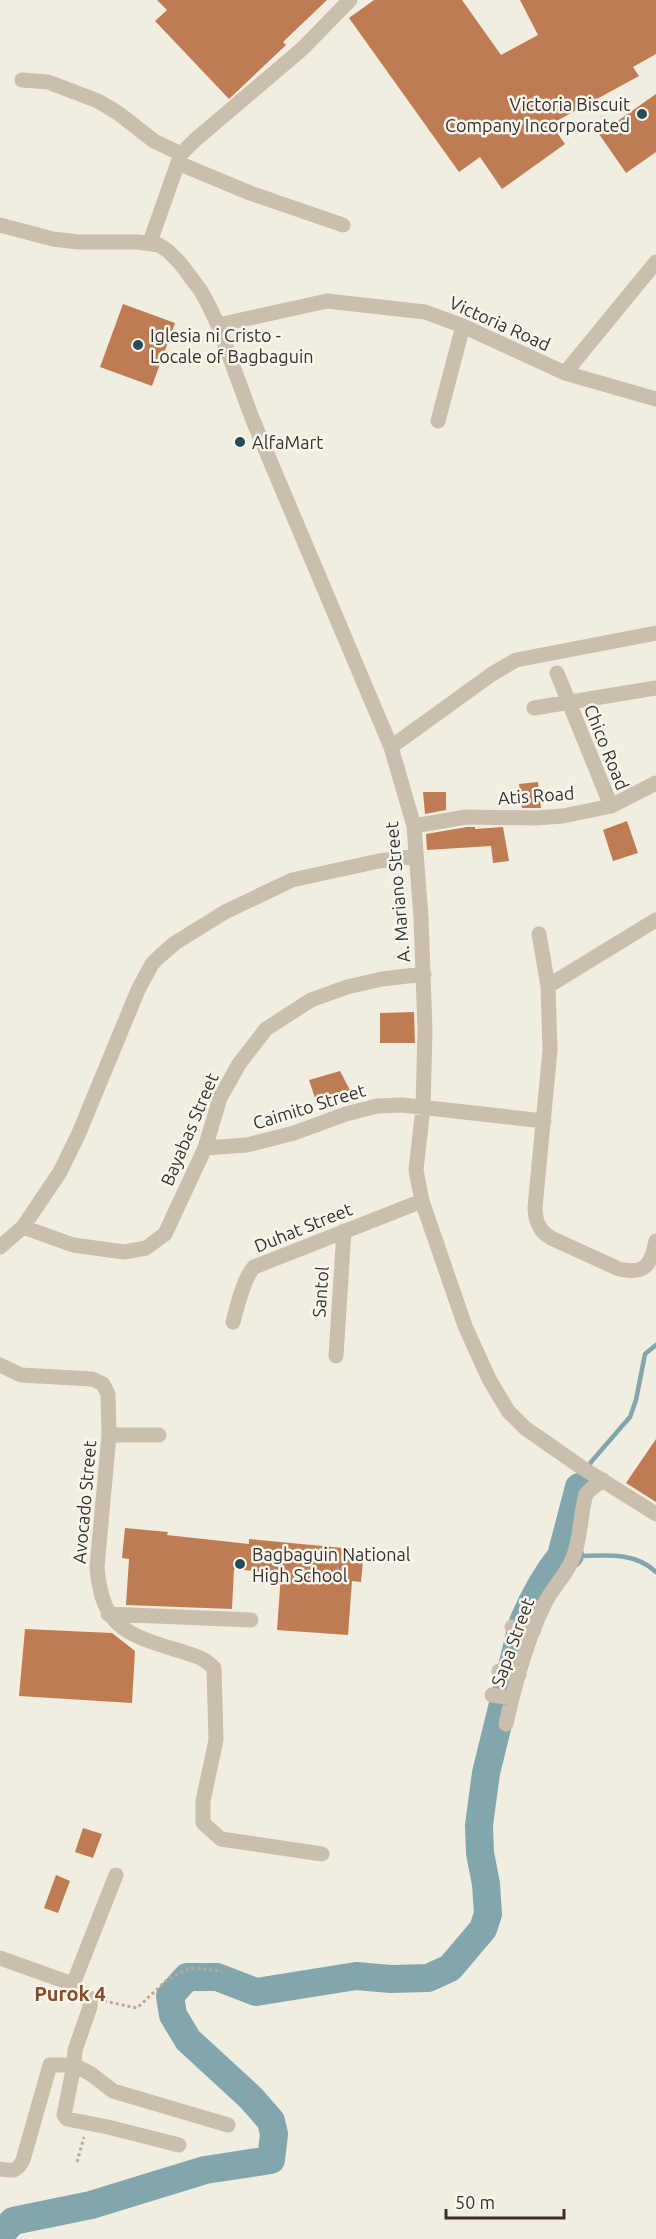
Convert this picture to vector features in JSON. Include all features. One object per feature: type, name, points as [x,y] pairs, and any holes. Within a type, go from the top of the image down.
[{"type":"street","points":[[0,225],[53,239],[78,242],[150,242],[180,158],[302,49],[350,0]]},
{"type":"street","points":[[22,80],[48,82],[98,101],[180,158],[250,193],[343,225]]},
{"type":"street","name":"A. Mariano Street","points":[[150,242],[168,251],[180,263],[201,291],[218,325],[252,418],[391,747],[414,826],[424,974],[425,1030],[423,1108],[417,1170],[422,1201],[465,1326],[489,1379],[508,1411],[525,1428],[581,1467],[656,1514]]},
{"type":"street","points":[[565,373],[656,262]]},
{"type":"street","name":"Victoria Road","points":[[218,325],[327,301],[425,312],[463,326],[565,373],[656,399]]},
{"type":"street","points":[[438,421],[463,326]]},
{"type":"street","points":[[391,747],[510,663],[656,633]]},
{"type":"street","points":[[558,673],[568,702]]},
{"type":"street","name":"Chico Road","points":[[534,708],[656,688]]},
{"type":"street","name":"Chico Road","points":[[568,702],[610,806]]},
{"type":"street","name":"Atis Road","points":[[414,826],[466,817],[563,816],[610,806],[656,783]]},
{"type":"street","points":[[0,1247],[23,1227],[60,1172],[79,1133],[138,990],[152,964],[160,956],[175,943],[225,912],[292,880],[379,861],[417,856]]},
{"type":"street","points":[[548,986],[656,920]]},
{"type":"street","points":[[539,934],[548,986],[550,1050],[535,1217],[538,1226],[543,1234],[551,1238],[619,1269],[631,1272],[641,1270],[648,1264],[656,1241]]},
{"type":"street","name":"Bayabas Street","points":[[23,1227],[74,1245],[124,1252],[146,1248],[165,1234],[205,1148],[220,1098],[239,1064],[266,1029],[311,1000],[347,987],[382,979],[424,974]]},
{"type":"street","name":"Caimito Street","points":[[205,1148],[247,1145],[294,1133],[346,1114],[377,1106],[402,1105],[544,1121]]},
{"type":"street","name":"Duhat Street","points":[[233,1322],[244,1282],[254,1267],[422,1201]]},
{"type":"street","name":"Santol","points":[[336,1356],[344,1231]]},
{"type":"street","name":"Avocado Street","points":[[0,1365],[21,1375],[92,1379],[103,1384],[108,1394],[109,1435],[97,1568],[100,1591],[108,1614]]},
{"type":"street","points":[[109,1435],[159,1435]]},
{"type":"street","name":"Sapa Street","points":[[506,1724],[503,1696],[524,1629],[562,1579],[573,1560],[578,1545],[586,1494],[600,1479]]},
{"type":"street","points":[[108,1614],[251,1620]]},
{"type":"street","points":[[108,1614],[120,1626],[150,1641],[204,1658],[214,1668],[216,1740],[203,1801],[203,1823],[221,1839],[322,1854]]},
{"type":"street","points":[[73,1984],[116,1875]]},
{"type":"street","points":[[0,1958],[73,1984],[78,1993],[90,1998],[90,2007],[75,2050],[64,2109],[67,2119],[178,2145]]},
{"type":"street","points":[[0,2169],[13,2171],[20,2168],[50,2064],[74,2065],[91,2074],[113,2091],[228,2125]]},
{"type":"path","points":[[90,1998],[137,2008],[168,1979],[191,1968],[222,1971]]},
{"type":"building","points":[[157,0],[327,0],[283,42],[286,45],[229,99],[155,21],[167,10]]},
{"type":"building","points":[[374,0],[462,0],[501,55],[538,35],[520,0],[656,0],[656,54],[633,67],[639,76],[551,124],[565,144],[502,189],[480,157],[459,172],[349,18]]},
{"type":"building","name":"Victoria Biscuit Company Incorporated","points":[[656,94],[656,152],[626,173],[599,134]]},
{"type":"building","name":"Iglesia ni Cristo - Locale of Bagbaguin","points":[[123,304],[175,323],[152,386],[100,367]]},
{"type":"building","points":[[538,782],[541,808],[522,808],[519,784]]},
{"type":"building","points":[[423,792],[446,792],[446,810],[425,814]]},
{"type":"building","points":[[627,821],[638,853],[613,861],[603,830]]},
{"type":"building","points":[[475,827],[475,829],[503,827],[509,861],[493,863],[491,846],[427,850],[426,834]]},
{"type":"building","points":[[414,1012],[415,1043],[380,1043],[380,1013]]},
{"type":"building","points":[[340,1071],[351,1092],[317,1104],[309,1080]]},
{"type":"building","points":[[656,1439],[656,1502],[626,1483]]},
{"type":"building","name":"Bagbaguin National High School","points":[[125,1528],[249,1544],[249,1539],[364,1550],[361,1582],[352,1581],[348,1635],[277,1630],[281,1574],[234,1569],[232,1609],[126,1605],[129,1559],[122,1558]]},
{"type":"building","points":[[25,1629],[112,1633],[135,1651],[132,1703],[19,1696]]},
{"type":"building","points":[[83,1828],[102,1834],[93,1858],[75,1852]]},
{"type":"building","points":[[56,1875],[70,1881],[58,1913],[44,1908]]},
{"type":"waterway","points":[[579,1487],[591,1462],[630,1417],[636,1400],[645,1354],[656,1345]]},
{"type":"waterway","points":[[561,1556],[579,1487]]},
{"type":"waterway","points":[[0,2235],[13,2221],[91,2205],[205,2170],[271,2160],[274,2134],[271,2121],[251,2098],[188,2040],[173,2015],[170,1996],[187,1977],[217,1977],[256,1992],[356,1976],[391,1979],[428,1978],[450,1968],[483,1929],[488,1914],[486,1884],[480,1853],[479,1825],[486,1773],[523,1622],[550,1571],[561,1556],[570,1555]]},
{"type":"waterway","points":[[584,1556],[622,1556],[640,1561],[656,1572]]},
{"type":"place","name":"Victoria Biscuit Company Incorporated","points":[[642,114]]},
{"type":"place","name":"Iglesia ni Cristo - Locale of Bagbaguin","points":[[138,345]]},
{"type":"place","name":"AlfaMart","points":[[240,442]]},
{"type":"place","name":"Bagbaguin National High School","points":[[240,1564]]},
{"type":"district","name":"Purok 4","points":[[70,1993]]}]
